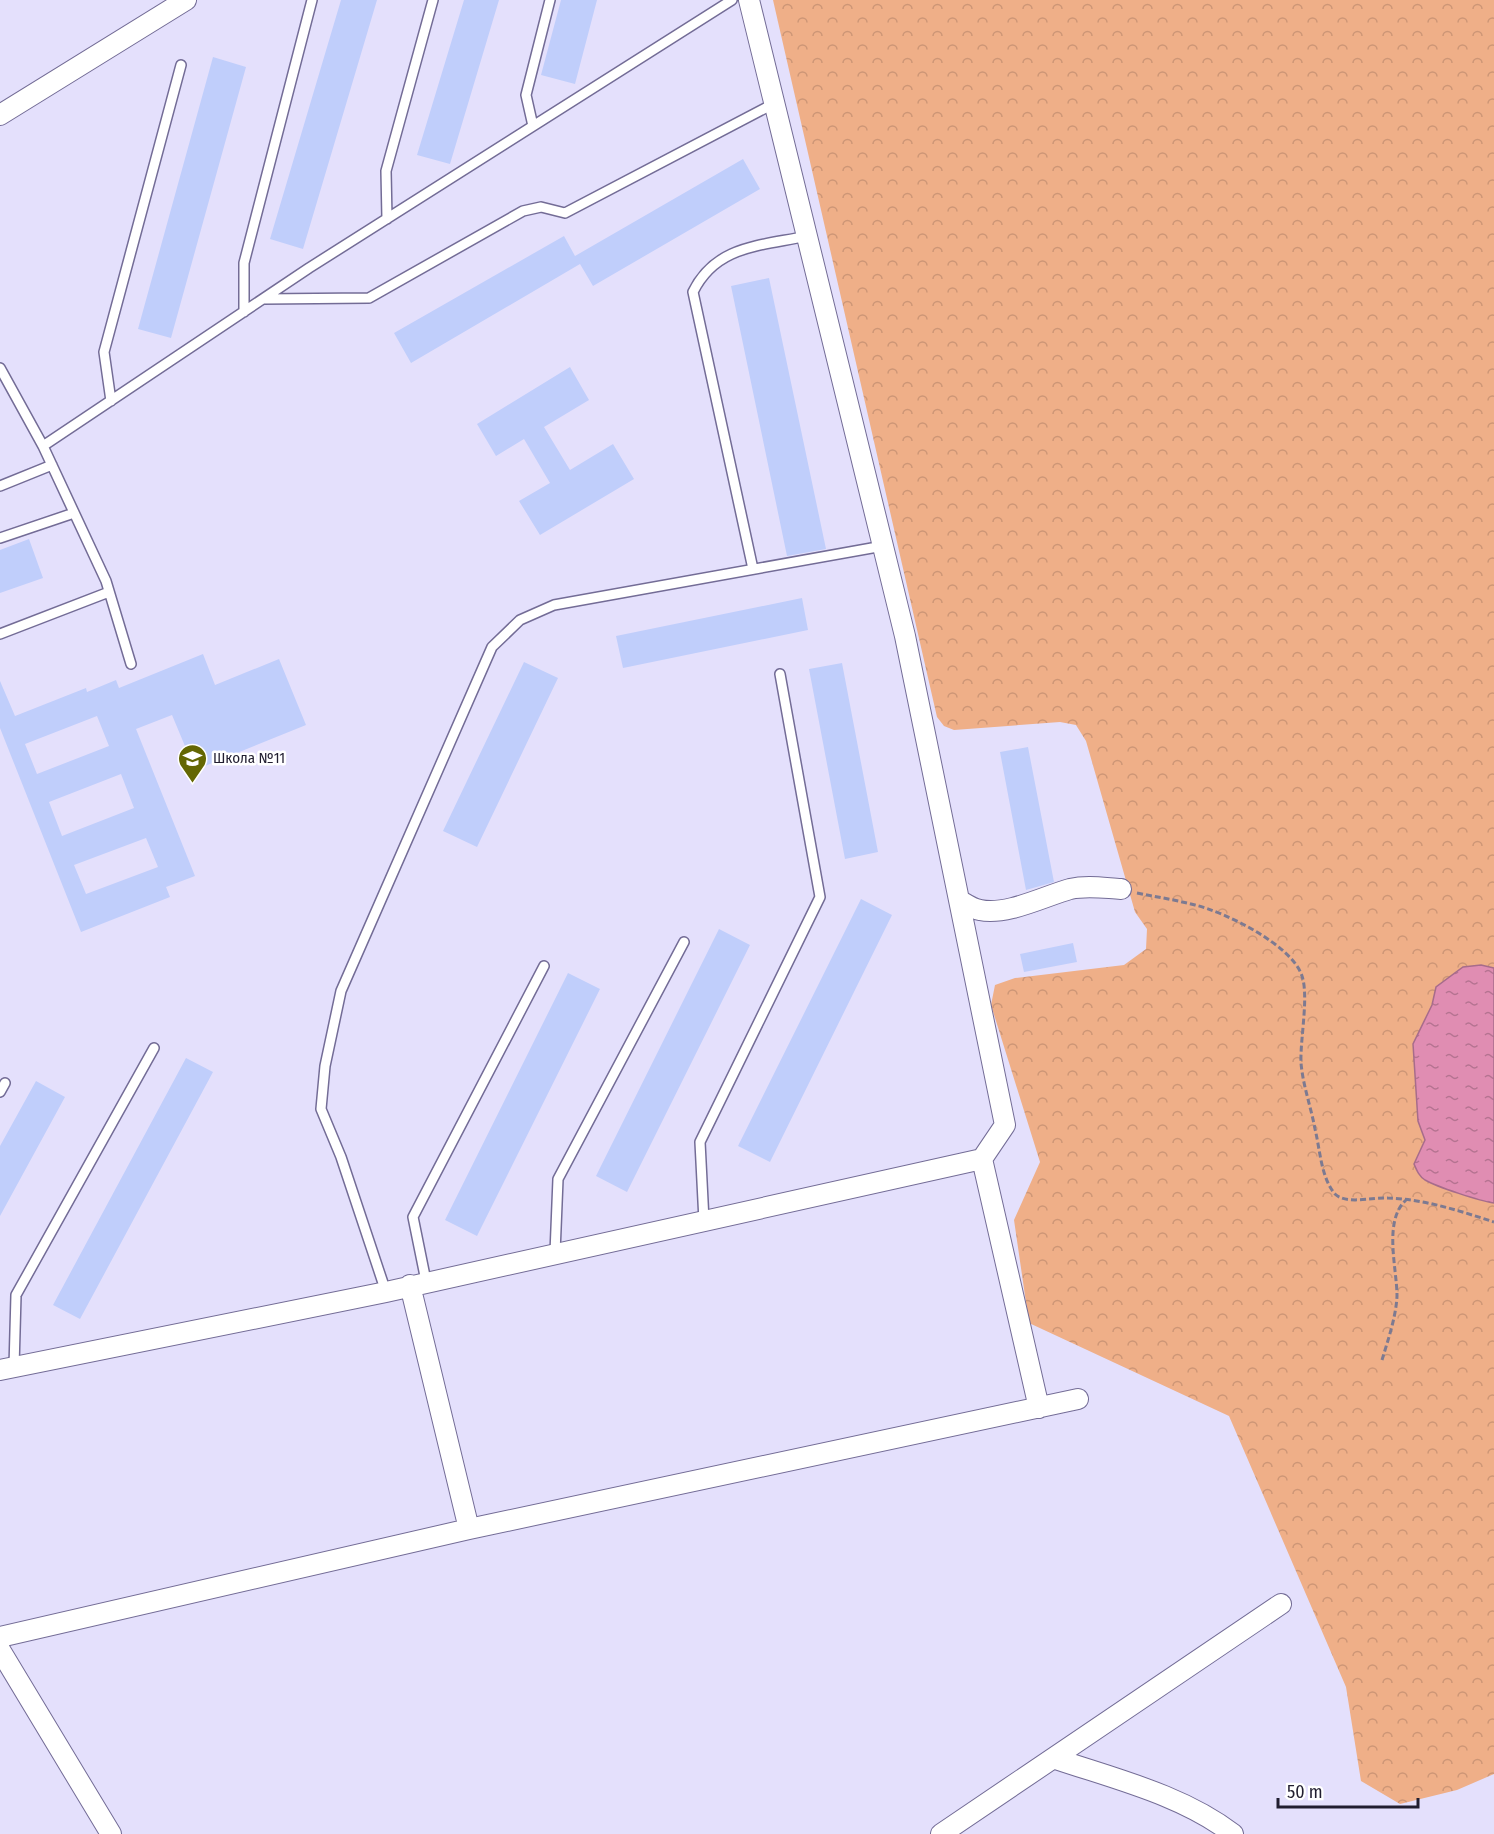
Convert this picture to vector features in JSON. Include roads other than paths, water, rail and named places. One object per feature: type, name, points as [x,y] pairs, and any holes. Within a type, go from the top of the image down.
[{"type":"street","points":[[0,115],[186,0]]},
{"type":"street","points":[[7,1369],[386,1292],[418,1283],[982,1160],[1005,1125],[905,636],[749,0]]},
{"type":"street","points":[[959,900],[977,910],[989,911],[1028,903],[1072,889],[1093,887],[1121,889]]},
{"type":"street","points":[[982,1160],[1039,1408]]},
{"type":"street","points":[[418,1283],[469,1528]]},
{"type":"street","points":[[0,1637],[469,1528],[1078,1399]]},
{"type":"street","points":[[941,1834],[1056,1759],[1281,1604]]},
{"type":"street","points":[[0,1650],[111,1834]]},
{"type":"street","points":[[1056,1759],[1149,1791],[1213,1819],[1233,1834]]},
{"type":"lane","points":[[244,312],[244,263],[312,0]]},
{"type":"lane","points":[[387,219],[386,171],[433,0]]},
{"type":"lane","points":[[533,126],[526,95],[550,0]]},
{"type":"lane","points":[[43,446],[263,299],[732,0]]},
{"type":"lane","points":[[111,401],[104,351],[181,64]]},
{"type":"lane","points":[[263,299],[369,298],[523,211],[541,207],[565,213],[774,103]]},
{"type":"lane","points":[[753,569],[693,292],[709,267],[729,253],[807,236]]},
{"type":"lane","points":[[0,368],[43,446],[109,592],[131,664]]},
{"type":"lane","points":[[0,486],[52,465]]},
{"type":"lane","points":[[0,538],[74,513]]},
{"type":"lane","points":[[386,1292],[341,1157],[321,1109],[325,1066],[341,991],[492,647],[520,620],[554,605],[883,546]]},
{"type":"lane","points":[[0,634],[109,592]]},
{"type":"lane","points":[[704,1221],[700,1142],[820,897],[780,674]]},
{"type":"lane","points":[[555,1253],[558,1179],[684,942]]},
{"type":"lane","points":[[418,1283],[413,1216],[544,966]]},
{"type":"lane","points":[[7,1369],[16,1295],[154,1048]]},
{"type":"water","points":[[1481,965],[1494,968],[1494,1203],[1431,1183],[1421,1177],[1414,1164],[1425,1140],[1418,1121],[1413,1044],[1432,1005],[1436,987],[1463,967]]},
{"type":"place","name":"Школа №11","points":[[192,784]]}]
